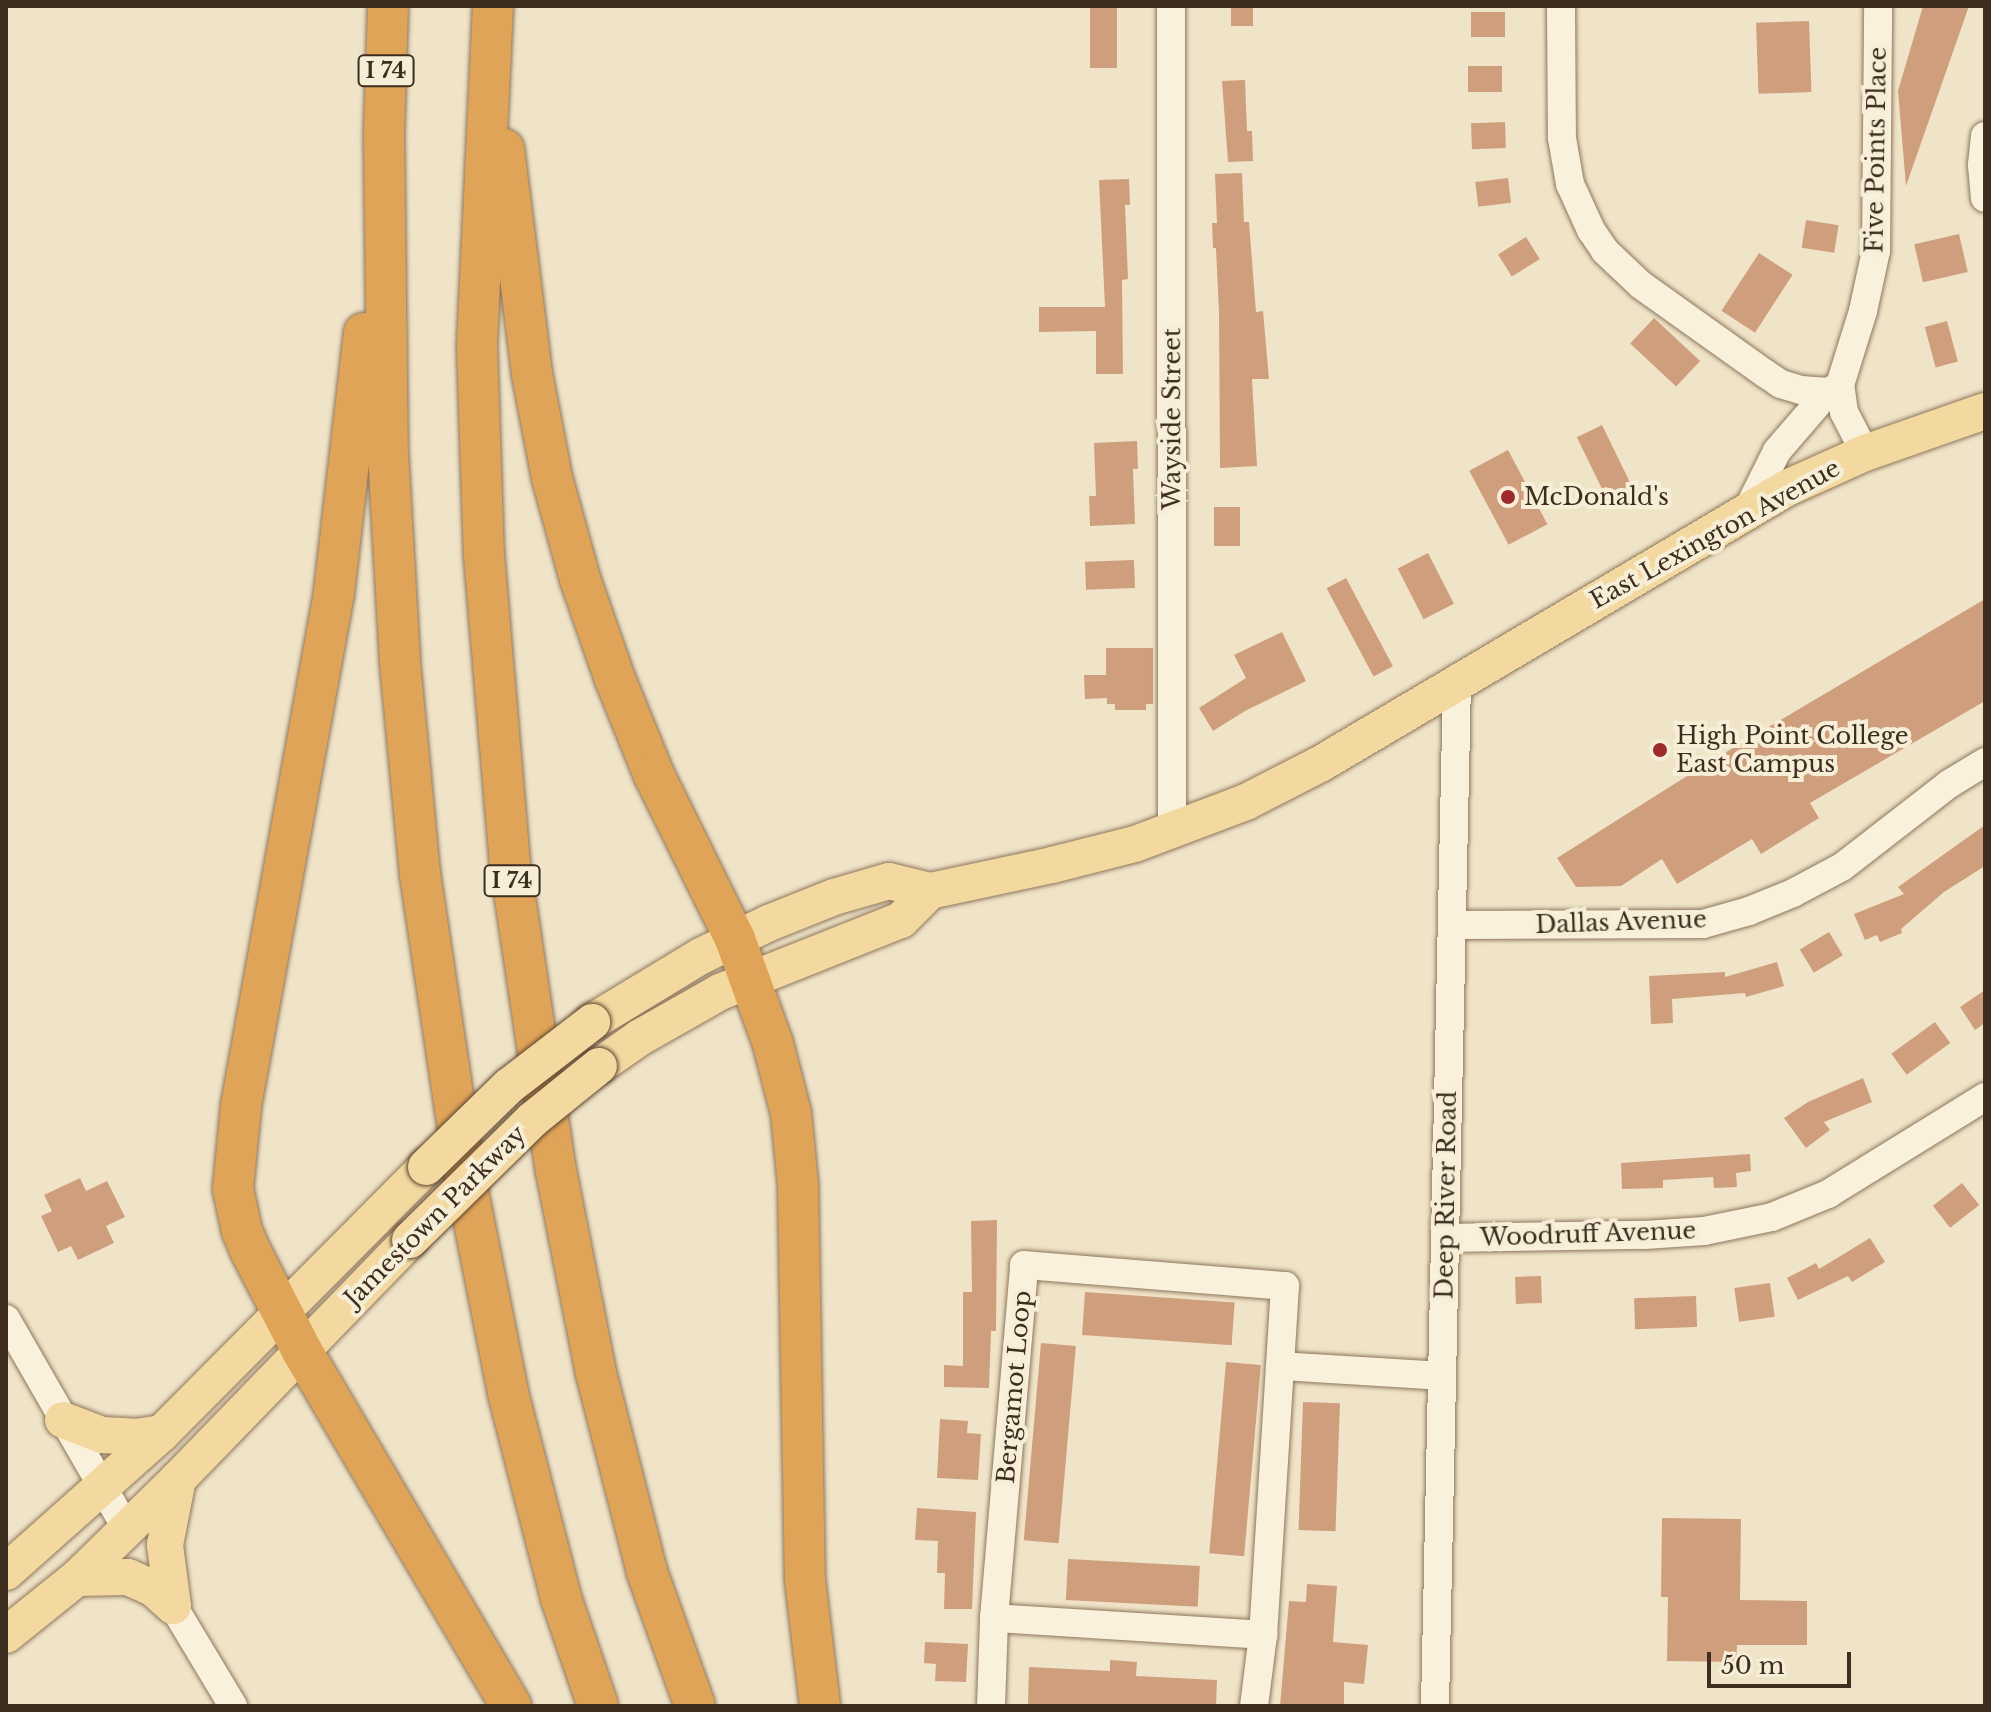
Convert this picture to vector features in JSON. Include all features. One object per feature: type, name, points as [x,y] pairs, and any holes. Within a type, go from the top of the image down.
[{"type":"highway","name":"I 74","points":[[388,6],[384,136],[393,559],[409,769],[433,978],[467,1187],[508,1393],[561,1598],[598,1706]]},
{"type":"highway","name":"I 74","points":[[493,21],[479,244],[479,451],[490,657],[510,864],[556,1171],[593,1359],[647,1572],[695,1706]]},
{"type":"highway","points":[[493,21],[532,374],[566,528],[597,630],[634,727],[675,822],[735,939],[784,1078],[796,1147],[805,1580],[820,1706]]},
{"type":"highway","points":[[384,136],[344,525],[241,1106],[233,1189],[242,1231],[302,1351],[511,1706]]},
{"type":"main road","name":"East Lexington Avenue","points":[[1457,683],[1747,511],[1865,453],[1985,411]]},
{"type":"main road","name":"Jamestown Parkway","points":[[6,1572],[162,1433],[509,1086],[592,1022],[659,979],[801,909],[889,881],[930,891],[1080,858],[1172,832],[1277,788],[1457,683]]},
{"type":"main road","name":"Jamestown Parkway","points":[[6,1635],[77,1578],[532,1120],[599,1066],[679,1014],[750,979],[901,920],[930,891]]},
{"type":"main road","points":[[63,1420],[102,1435],[136,1437],[162,1433]]},
{"type":"main road","points":[[173,1606],[165,1545],[178,1479]]},
{"type":"main road","points":[[77,1578],[128,1577],[153,1588],[173,1606]]},
{"type":"street","name":"Wayside Street","points":[[1171,6],[1172,832]]},
{"type":"street","points":[[1561,6],[1562,138],[1570,184],[1591,230],[1605,251],[1641,285],[1781,384],[1834,389],[1865,453]]},
{"type":"street","name":"Five Points Place","points":[[1747,511],[1777,451],[1834,389],[1863,311],[1876,251],[1878,6]]},
{"type":"street","points":[[1985,136],[1982,165],[1985,198]]},
{"type":"street","points":[[1781,384],[1790,406],[1790,435]]},
{"type":"street","name":"Deep River Road","points":[[1435,1706],[1457,683]]},
{"type":"street","name":"Dallas Avenue","points":[[1452,925],[1703,924],[1749,911],[1793,893],[1842,867],[1881,840],[1949,784],[1985,762]]},
{"type":"street","name":"Woodruff Avenue","points":[[1445,1238],[1645,1235],[1704,1231],[1772,1217],[1828,1194],[1985,1097]]},
{"type":"street","name":"Bergamot Loop","points":[[991,1706],[994,1618],[1024,1265],[1285,1286],[1263,1635],[1254,1706]]},
{"type":"street","points":[[6,1319],[126,1528]]},
{"type":"street","points":[[1280,1366],[1442,1376]]},
{"type":"street","points":[[173,1606],[233,1706]]},
{"type":"street","points":[[994,1618],[1263,1635]]},
{"type":"building","points":[[1090,6],[1117,6],[1117,68],[1090,68]]},
{"type":"building","points":[[1231,6],[1253,6],[1253,26],[1231,26]]},
{"type":"building","points":[[1923,6],[1969,6],[1906,186],[1898,91]]},
{"type":"building","points":[[1471,12],[1505,12],[1505,37],[1471,37]]},
{"type":"building","points":[[1809,21],[1811,92],[1759,94],[1756,23]]},
{"type":"building","points":[[1468,66],[1502,66],[1502,92],[1468,92]]},
{"type":"building","points":[[1245,80],[1247,131],[1252,131],[1253,161],[1228,162],[1222,81]]},
{"type":"building","points":[[1505,122],[1506,148],[1472,149],[1471,123]]},
{"type":"building","points":[[1242,173],[1244,222],[1249,222],[1256,312],[1263,311],[1269,379],[1252,379],[1257,466],[1220,468],[1219,313],[1212,223],[1217,223],[1215,174]]},
{"type":"building","points":[[1508,178],[1511,203],[1478,207],[1475,182]]},
{"type":"building","points":[[1129,179],[1130,205],[1125,205],[1128,279],[1122,280],[1123,374],[1096,374],[1096,331],[1039,332],[1039,307],[1105,307],[1099,180]]},
{"type":"building","points":[[1806,220],[1839,225],[1834,253],[1802,248]]},
{"type":"building","points":[[1959,234],[1968,272],[1923,282],[1914,244]]},
{"type":"building","points":[[1526,237],[1540,259],[1512,277],[1498,254]]},
{"type":"building","points":[[1759,253],[1793,275],[1755,333],[1721,311]]},
{"type":"building","points":[[1654,318],[1700,361],[1676,387],[1630,344]]},
{"type":"building","points":[[1947,321],[1958,362],[1936,368],[1925,327]]},
{"type":"building","points":[[1602,425],[1635,493],[1610,506],[1577,437]]},
{"type":"building","points":[[1137,441],[1138,469],[1133,469],[1135,524],[1090,526],[1089,496],[1096,496],[1094,443]]},
{"type":"building","name":"McDonald's","points":[[1508,450],[1547,524],[1509,545],[1469,471]]},
{"type":"building","points":[[1214,507],[1240,507],[1240,546],[1214,546]]},
{"type":"building","points":[[1428,553],[1454,604],[1424,619],[1398,568]]},
{"type":"building","points":[[1134,560],[1135,588],[1086,590],[1085,562]]},
{"type":"building","points":[[1346,578],[1393,666],[1374,677],[1327,588]]},
{"type":"building","points":[[1985,599],[1985,701],[1810,803],[1819,818],[1761,854],[1752,839],[1677,884],[1662,859],[1621,886],[1576,887],[1557,858],[1706,764]]},
{"type":"building","points":[[1282,632],[1306,681],[1245,711],[1213,731],[1199,708],[1246,678],[1234,655]]},
{"type":"building","points":[[1106,648],[1153,648],[1153,704],[1146,704],[1146,710],[1115,710],[1115,704],[1107,704],[1107,698],[1085,699],[1084,675],[1106,675]]},
{"type":"building","points":[[1985,825],[1985,866],[1944,892],[1901,929],[1902,933],[1880,942],[1877,935],[1865,940],[1854,914],[1904,894],[1898,887]]},
{"type":"building","points":[[1829,932],[1843,955],[1814,973],[1800,950]]},
{"type":"building","points":[[1777,962],[1784,986],[1746,997],[1745,993],[1672,999],[1673,1023],[1651,1024],[1649,976],[1725,972],[1725,977]]},
{"type":"building","points":[[1985,990],[1985,1023],[1975,1030],[1960,1007]]},
{"type":"building","points":[[1935,1022],[1950,1043],[1907,1075],[1891,1054]]},
{"type":"building","points":[[1863,1078],[1872,1102],[1824,1122],[1830,1130],[1806,1148],[1784,1118],[1808,1102]]},
{"type":"building","points":[[1750,1154],[1751,1171],[1736,1173],[1737,1187],[1714,1188],[1713,1177],[1663,1180],[1663,1188],[1622,1189],[1621,1163]]},
{"type":"building","points":[[80,1178],[86,1191],[107,1181],[125,1217],[106,1226],[114,1243],[78,1260],[71,1246],[58,1252],[41,1216],[52,1211],[44,1195]]},
{"type":"building","points":[[1962,1183],[1979,1205],[1950,1228],[1933,1206]]},
{"type":"building","points":[[997,1220],[996,1331],[991,1331],[989,1388],[944,1387],[944,1365],[963,1366],[963,1292],[972,1292],[971,1221]]},
{"type":"building","points":[[1870,1238],[1885,1262],[1852,1282],[1848,1276],[1798,1300],[1787,1278],[1816,1263],[1819,1269]]},
{"type":"building","points":[[1541,1276],[1542,1303],[1516,1304],[1515,1277]]},
{"type":"building","points":[[1770,1283],[1775,1317],[1739,1322],[1734,1288]]},
{"type":"building","points":[[1085,1292],[1235,1302],[1232,1345],[1082,1335]]},
{"type":"building","points":[[1696,1296],[1697,1327],[1635,1329],[1634,1298]]},
{"type":"building","points":[[1041,1343],[1076,1346],[1059,1543],[1024,1540]]},
{"type":"building","points":[[1226,1362],[1261,1365],[1244,1556],[1209,1553]]},
{"type":"building","points":[[1303,1402],[1340,1403],[1336,1531],[1299,1530]]},
{"type":"building","points":[[940,1419],[968,1421],[967,1433],[981,1434],[978,1480],[937,1478]]},
{"type":"building","points":[[917,1508],[976,1512],[972,1609],[944,1609],[945,1573],[937,1573],[938,1541],[915,1540]]},
{"type":"building","points":[[1662,1518],[1741,1519],[1740,1600],[1807,1601],[1807,1645],[1737,1645],[1736,1662],[1667,1661],[1668,1597],[1661,1597]]},
{"type":"building","points":[[1068,1559],[1200,1566],[1198,1607],[1066,1600]]},
{"type":"building","points":[[1307,1584],[1337,1586],[1333,1642],[1368,1645],[1364,1684],[1344,1682],[1344,1706],[1280,1706],[1289,1601],[1306,1602]]},
{"type":"building","points":[[925,1642],[968,1644],[966,1682],[935,1681],[936,1664],[924,1663]]},
{"type":"building","points":[[1110,1660],[1137,1662],[1136,1676],[1217,1680],[1216,1706],[1028,1704],[1029,1667],[1110,1671]]},
{"type":"place","name":"McDonald's","points":[[1508,497]]},
{"type":"place","name":"High Point College East Campus","points":[[1660,750]]}]
